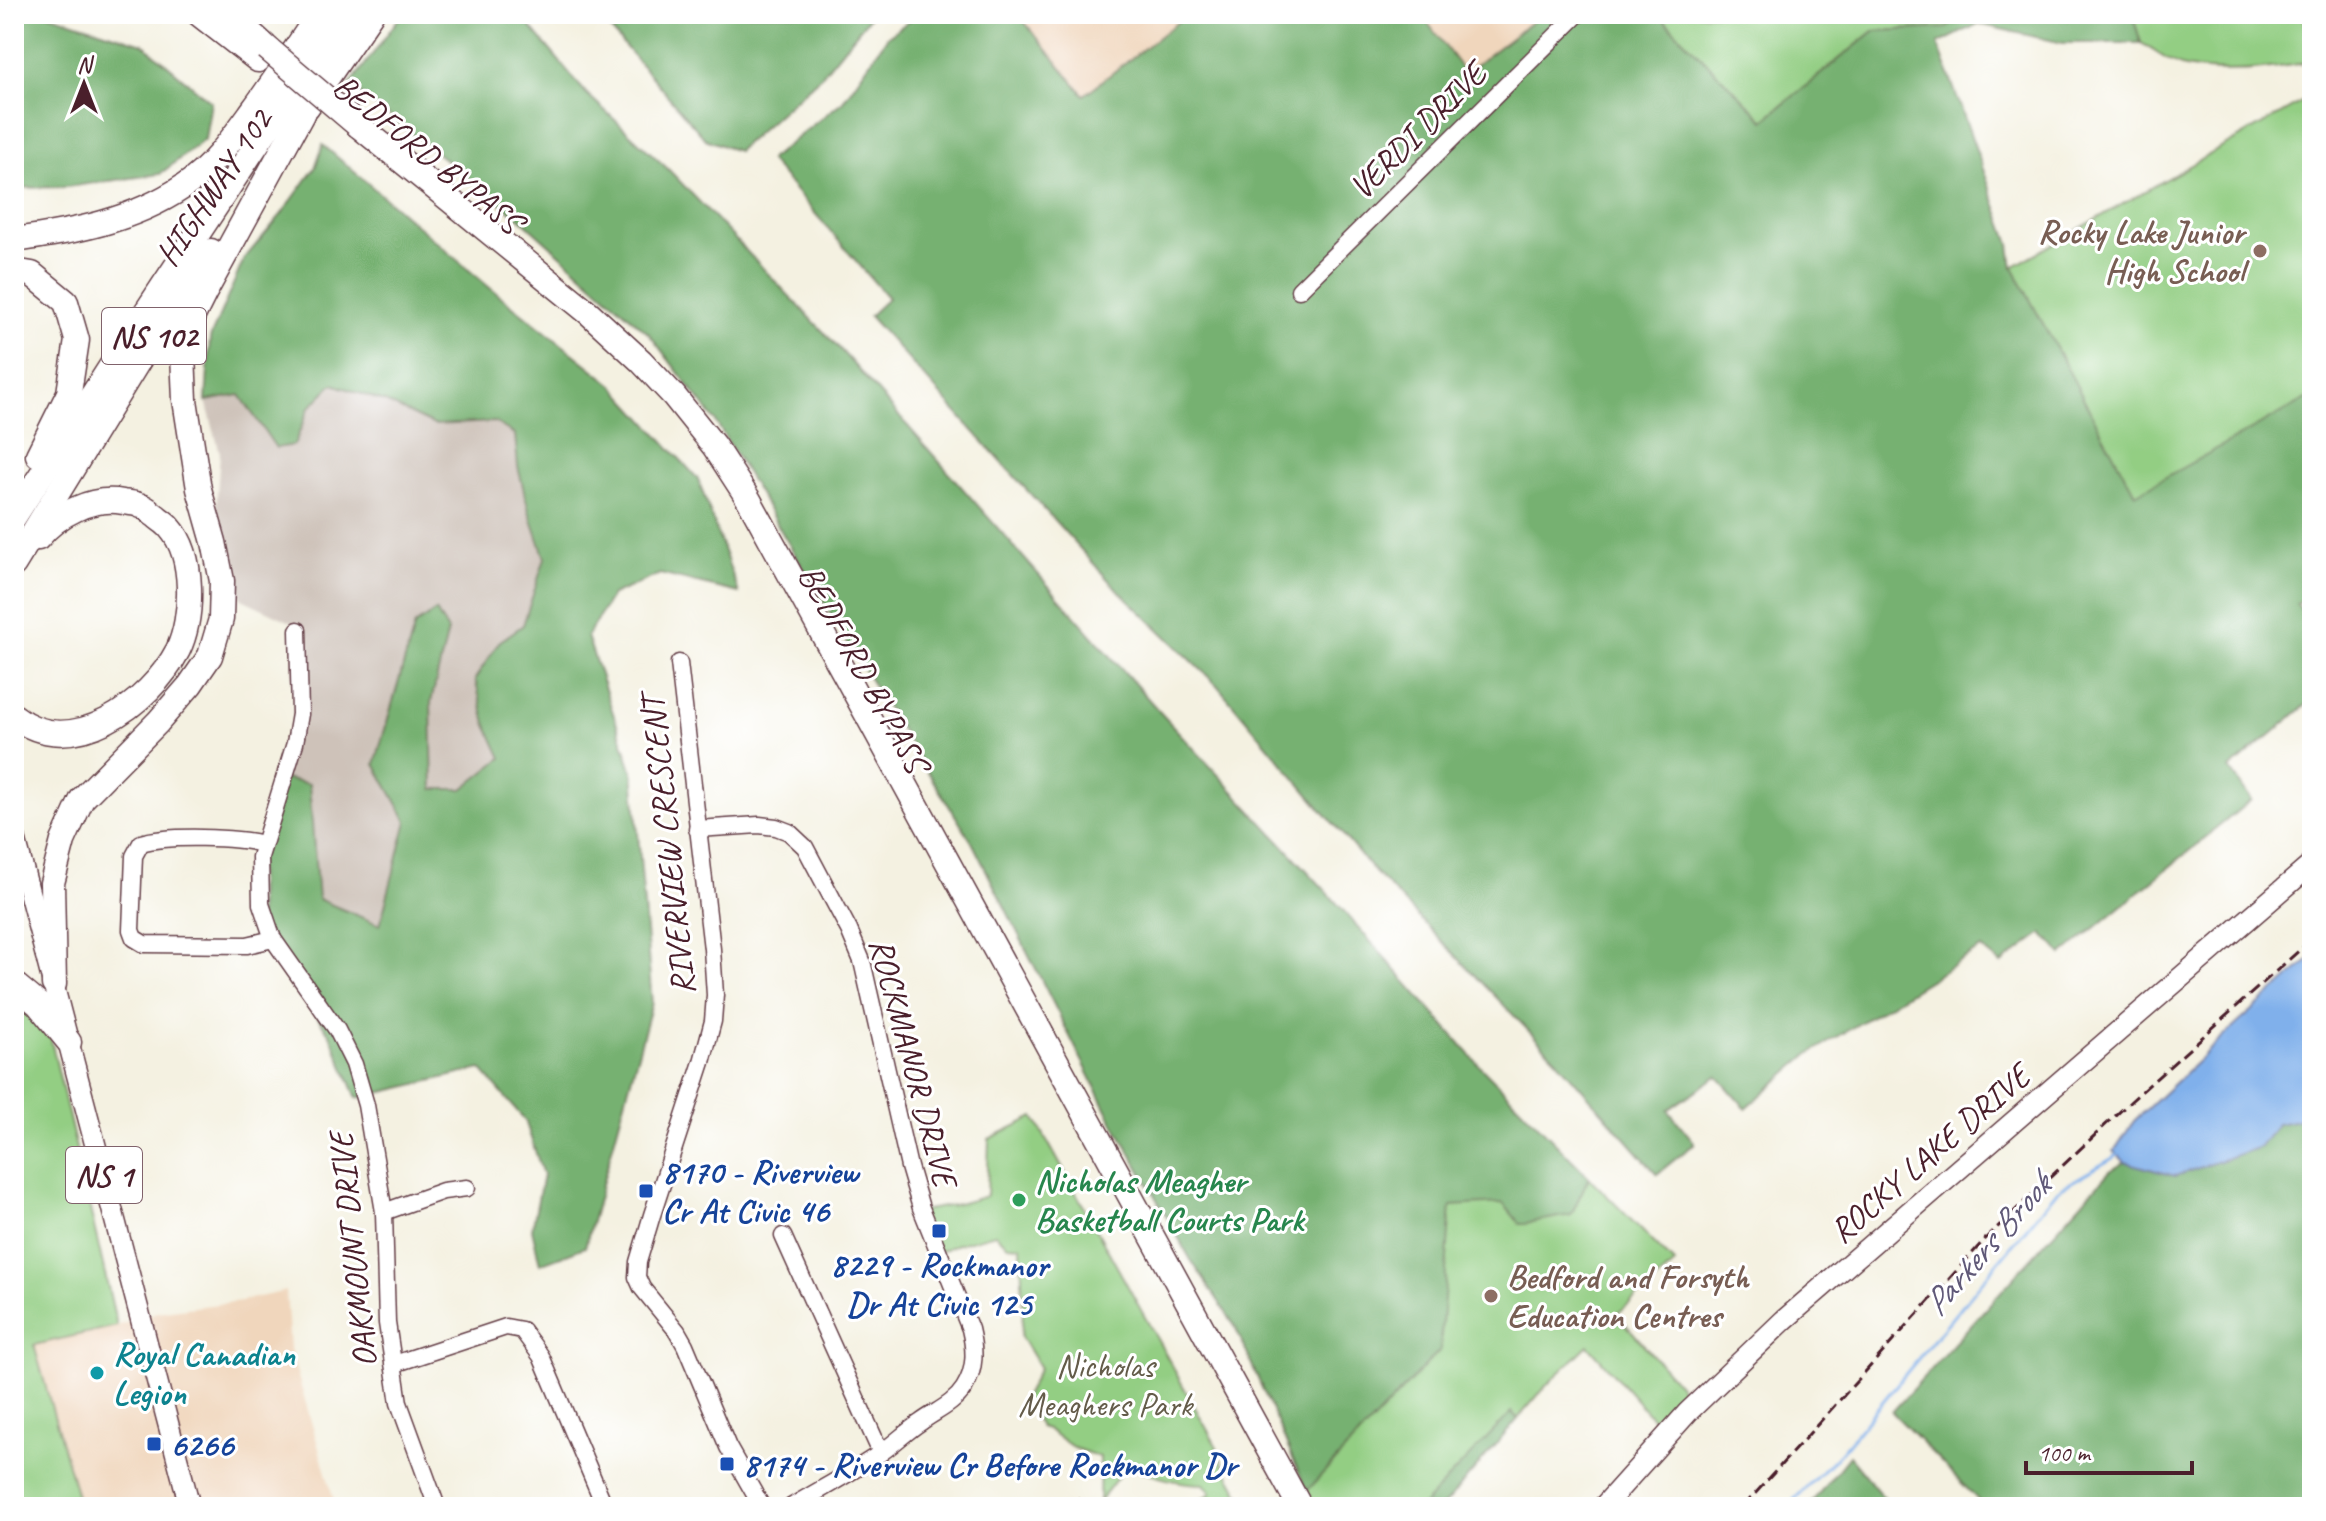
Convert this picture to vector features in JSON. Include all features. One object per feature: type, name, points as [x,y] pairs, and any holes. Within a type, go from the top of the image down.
[{"type":"highway","name":"BEDFORD BYPASS","points":[[199,14],[263,54],[585,324],[631,366],[665,403],[700,449],[917,833],[1283,1507]]},
{"type":"highway","name":"BEDFORD BYPASS","points":[[230,14],[263,54]]},
{"type":"highway","points":[[14,240],[76,231],[126,216],[185,186],[224,150],[319,14]]},
{"type":"highway","name":"HIGHWAY 102","points":[[14,517],[343,14]]},
{"type":"highway","name":"HIGHWAY 102","points":[[14,566],[147,347],[371,14]]},
{"type":"highway","points":[[54,984],[52,883],[63,841],[82,799],[190,685],[210,656],[221,619],[222,581],[199,489],[185,400],[183,354],[191,320],[302,114]]},
{"type":"highway","name":"BEDFORD BYPASS","points":[[355,130],[589,313],[674,396],[714,446],[749,500],[825,637],[1300,1507]]},
{"type":"highway","points":[[14,271],[32,274],[66,302],[77,340],[69,393],[14,503]]},
{"type":"highway","points":[[14,566],[47,526],[73,510],[109,500],[143,506],[171,528],[180,546],[188,570],[189,616],[178,650],[150,690],[122,713],[89,728],[52,733],[14,716]]},
{"type":"highway","points":[[14,984],[38,1004],[69,1042]]},
{"type":"main road","name":"NS 1","points":[[14,834],[190,1507]]},
{"type":"main road","name":"ROCKY LAKE DRIVE","points":[[1603,1507],[1688,1412],[1784,1320],[2312,864]]},
{"type":"street","name":"VERDI DRIVE","points":[[1299,290],[1578,14]]},
{"type":"street","name":"OAKMOUNT DRIVE","points":[[298,630],[300,714],[295,743],[260,857],[261,904],[273,939],[337,1030],[354,1064],[366,1105],[384,1212],[387,1323],[399,1403],[437,1507]]},
{"type":"street","name":"RIVERVIEW CRESCENT","points":[[679,663],[715,995],[713,1021],[702,1062],[656,1202],[638,1262],[637,1277],[685,1345],[728,1447],[762,1507]]},
{"type":"street","name":"ROCKMANOR DRIVE","points":[[697,829],[759,825],[789,832],[805,847],[849,930],[862,961],[921,1208],[970,1329],[975,1360],[966,1386],[956,1399],[921,1421],[881,1453],[791,1507]]},
{"type":"street","points":[[263,844],[230,839],[154,839],[141,843],[134,856],[131,930],[134,938],[144,944],[247,945],[273,939]]},
{"type":"street","points":[[384,1212],[443,1191],[467,1188]]},
{"type":"street","points":[[783,1236],[881,1453]]},
{"type":"street","points":[[394,1364],[506,1327],[522,1330],[541,1356],[605,1507]]},
{"type":"street","points":[[1051,1507],[1078,1507]]},
{"type":"shaded area","points":[[1018,14],[1188,14],[1084,95]]},
{"type":"shaded area","points":[[1421,14],[1542,14],[1465,74]]},
{"type":"shaded area","points":[[333,384],[385,402],[434,425],[495,422],[515,434],[518,467],[545,558],[523,625],[499,642],[486,723],[502,758],[463,789],[433,790],[431,702],[448,631],[435,612],[390,716],[375,764],[407,821],[380,926],[318,899],[309,785],[278,778],[293,724],[293,623],[242,599],[228,568],[216,508],[220,453],[206,401],[240,394],[277,448],[294,445],[309,408]]},
{"type":"shaded area","points":[[286,1291],[290,1349],[336,1507],[80,1507],[34,1345],[117,1326],[157,1312],[241,1301]]},
{"type":"green space","points":[[24,14],[49,14],[143,44],[211,102],[205,139],[160,174],[66,187],[14,188],[14,28]]},
{"type":"green space","points":[[402,14],[520,14],[586,93],[668,169],[839,348],[1158,710],[1327,892],[1480,1066],[1589,1177],[1571,1215],[1520,1224],[1503,1203],[1451,1206],[1440,1350],[1307,1491],[1235,1326],[1191,1260],[1111,1118],[972,842],[879,695],[716,422],[649,334],[523,221],[350,85]]},
{"type":"green space","points":[[597,14],[872,14],[822,75],[737,151],[705,139]]},
{"type":"green space","points":[[919,14],[1018,14],[1084,95],[1188,14],[1421,14],[1465,73],[1542,14],[1658,14],[1764,120],[1874,31],[1946,28],[1965,14],[2132,14],[2141,43],[2063,43],[1978,24],[1938,44],[2010,244],[2013,268],[2135,494],[2312,396],[2312,595],[2297,604],[2312,623],[2312,700],[2230,769],[2251,800],[2062,955],[2043,933],[2001,964],[1981,948],[1808,1055],[1746,1108],[1717,1076],[1668,1110],[1695,1143],[1657,1174],[1556,1059],[1370,867],[1217,685],[1113,585],[869,316],[888,298],[769,160],[843,101],[888,36]]},
{"type":"green space","points":[[1658,14],[1965,14],[1946,28],[1874,31],[1764,120]]},
{"type":"green space","points":[[2132,14],[2299,14],[2310,33],[2311,43],[2304,63],[2244,70],[2185,67],[2141,43]]},
{"type":"green space","points":[[2312,96],[2312,537],[2126,521],[1993,278]]},
{"type":"green space","points":[[323,145],[490,288],[613,385],[698,479],[739,593],[660,574],[612,595],[587,636],[633,772],[652,1003],[585,1247],[540,1264],[532,1229],[543,1175],[525,1120],[481,1069],[357,1098],[331,1037],[259,930],[258,856],[278,778],[309,784],[318,899],[380,925],[407,821],[375,764],[415,625],[436,611],[448,631],[431,702],[433,789],[463,789],[502,758],[486,723],[475,679],[499,642],[523,625],[545,558],[518,467],[515,435],[495,422],[434,425],[385,402],[333,384],[309,408],[294,445],[276,448],[240,395],[206,401],[210,338],[244,259],[315,168]]},
{"type":"green space","points":[[14,998],[49,1031],[117,1326],[34,1345],[80,1507],[14,1507]]},
{"type":"green space","points":[[2312,1108],[2312,1507],[1985,1507],[1892,1412],[2110,1171],[2125,1162],[2175,1176],[2260,1147],[2277,1124],[2298,1120]]},
{"type":"green space","points":[[1522,1110],[1675,1264],[1617,1314],[1684,1391],[1655,1421],[1588,1345],[1546,1386],[1442,1507],[1316,1507],[1307,1491],[1308,1462],[1271,1395]]},
{"type":"green space","name":"Nicholas Meaghers Park","points":[[1034,1117],[1217,1447],[1247,1507],[1195,1507],[1211,1493],[1204,1484],[1174,1481],[1126,1466],[1099,1502],[1100,1457],[1074,1448],[1040,1427],[1024,1398],[1040,1368],[1021,1337],[1021,1246],[1008,1245],[995,1234],[932,1255],[915,1212],[987,1196],[989,1139]]},
{"type":"green space","points":[[1512,1412],[1518,1419],[1442,1507],[1421,1507]]},
{"type":"green space","points":[[1849,1456],[1891,1507],[1808,1507]]},
{"type":"water","points":[[2312,958],[2312,1108],[2298,1120],[2277,1124],[2260,1147],[2175,1176],[2125,1162],[2114,1151],[2134,1121]]},
{"type":"waterway","name":"Parkers Brook","points":[[1787,1507],[1840,1453],[2058,1190],[2118,1155]]},
{"type":"railway","points":[[1743,1507],[1987,1237],[2131,1101],[2312,939]]},
{"type":"place","name":"Rocky Lake Junior High School","points":[[2260,251]]},
{"type":"place","name":"8170 - Riverview Cr At Civic 46","points":[[646,1191]]},
{"type":"place","name":"Nicholas Meagher Basketball Courts Park","points":[[1019,1200]]},
{"type":"place","name":"8229 - Rockmanor Dr At Civic 125","points":[[939,1231]]},
{"type":"place","name":"Bedford and Forsyth Education Centres","points":[[1491,1296]]},
{"type":"place","name":"Royal Canadian Legion","points":[[97,1373]]},
{"type":"place","name":"6266","points":[[154,1444]]},
{"type":"place","name":"8174 - Riverview Cr Before Rockmanor Dr","points":[[727,1464]]}]
